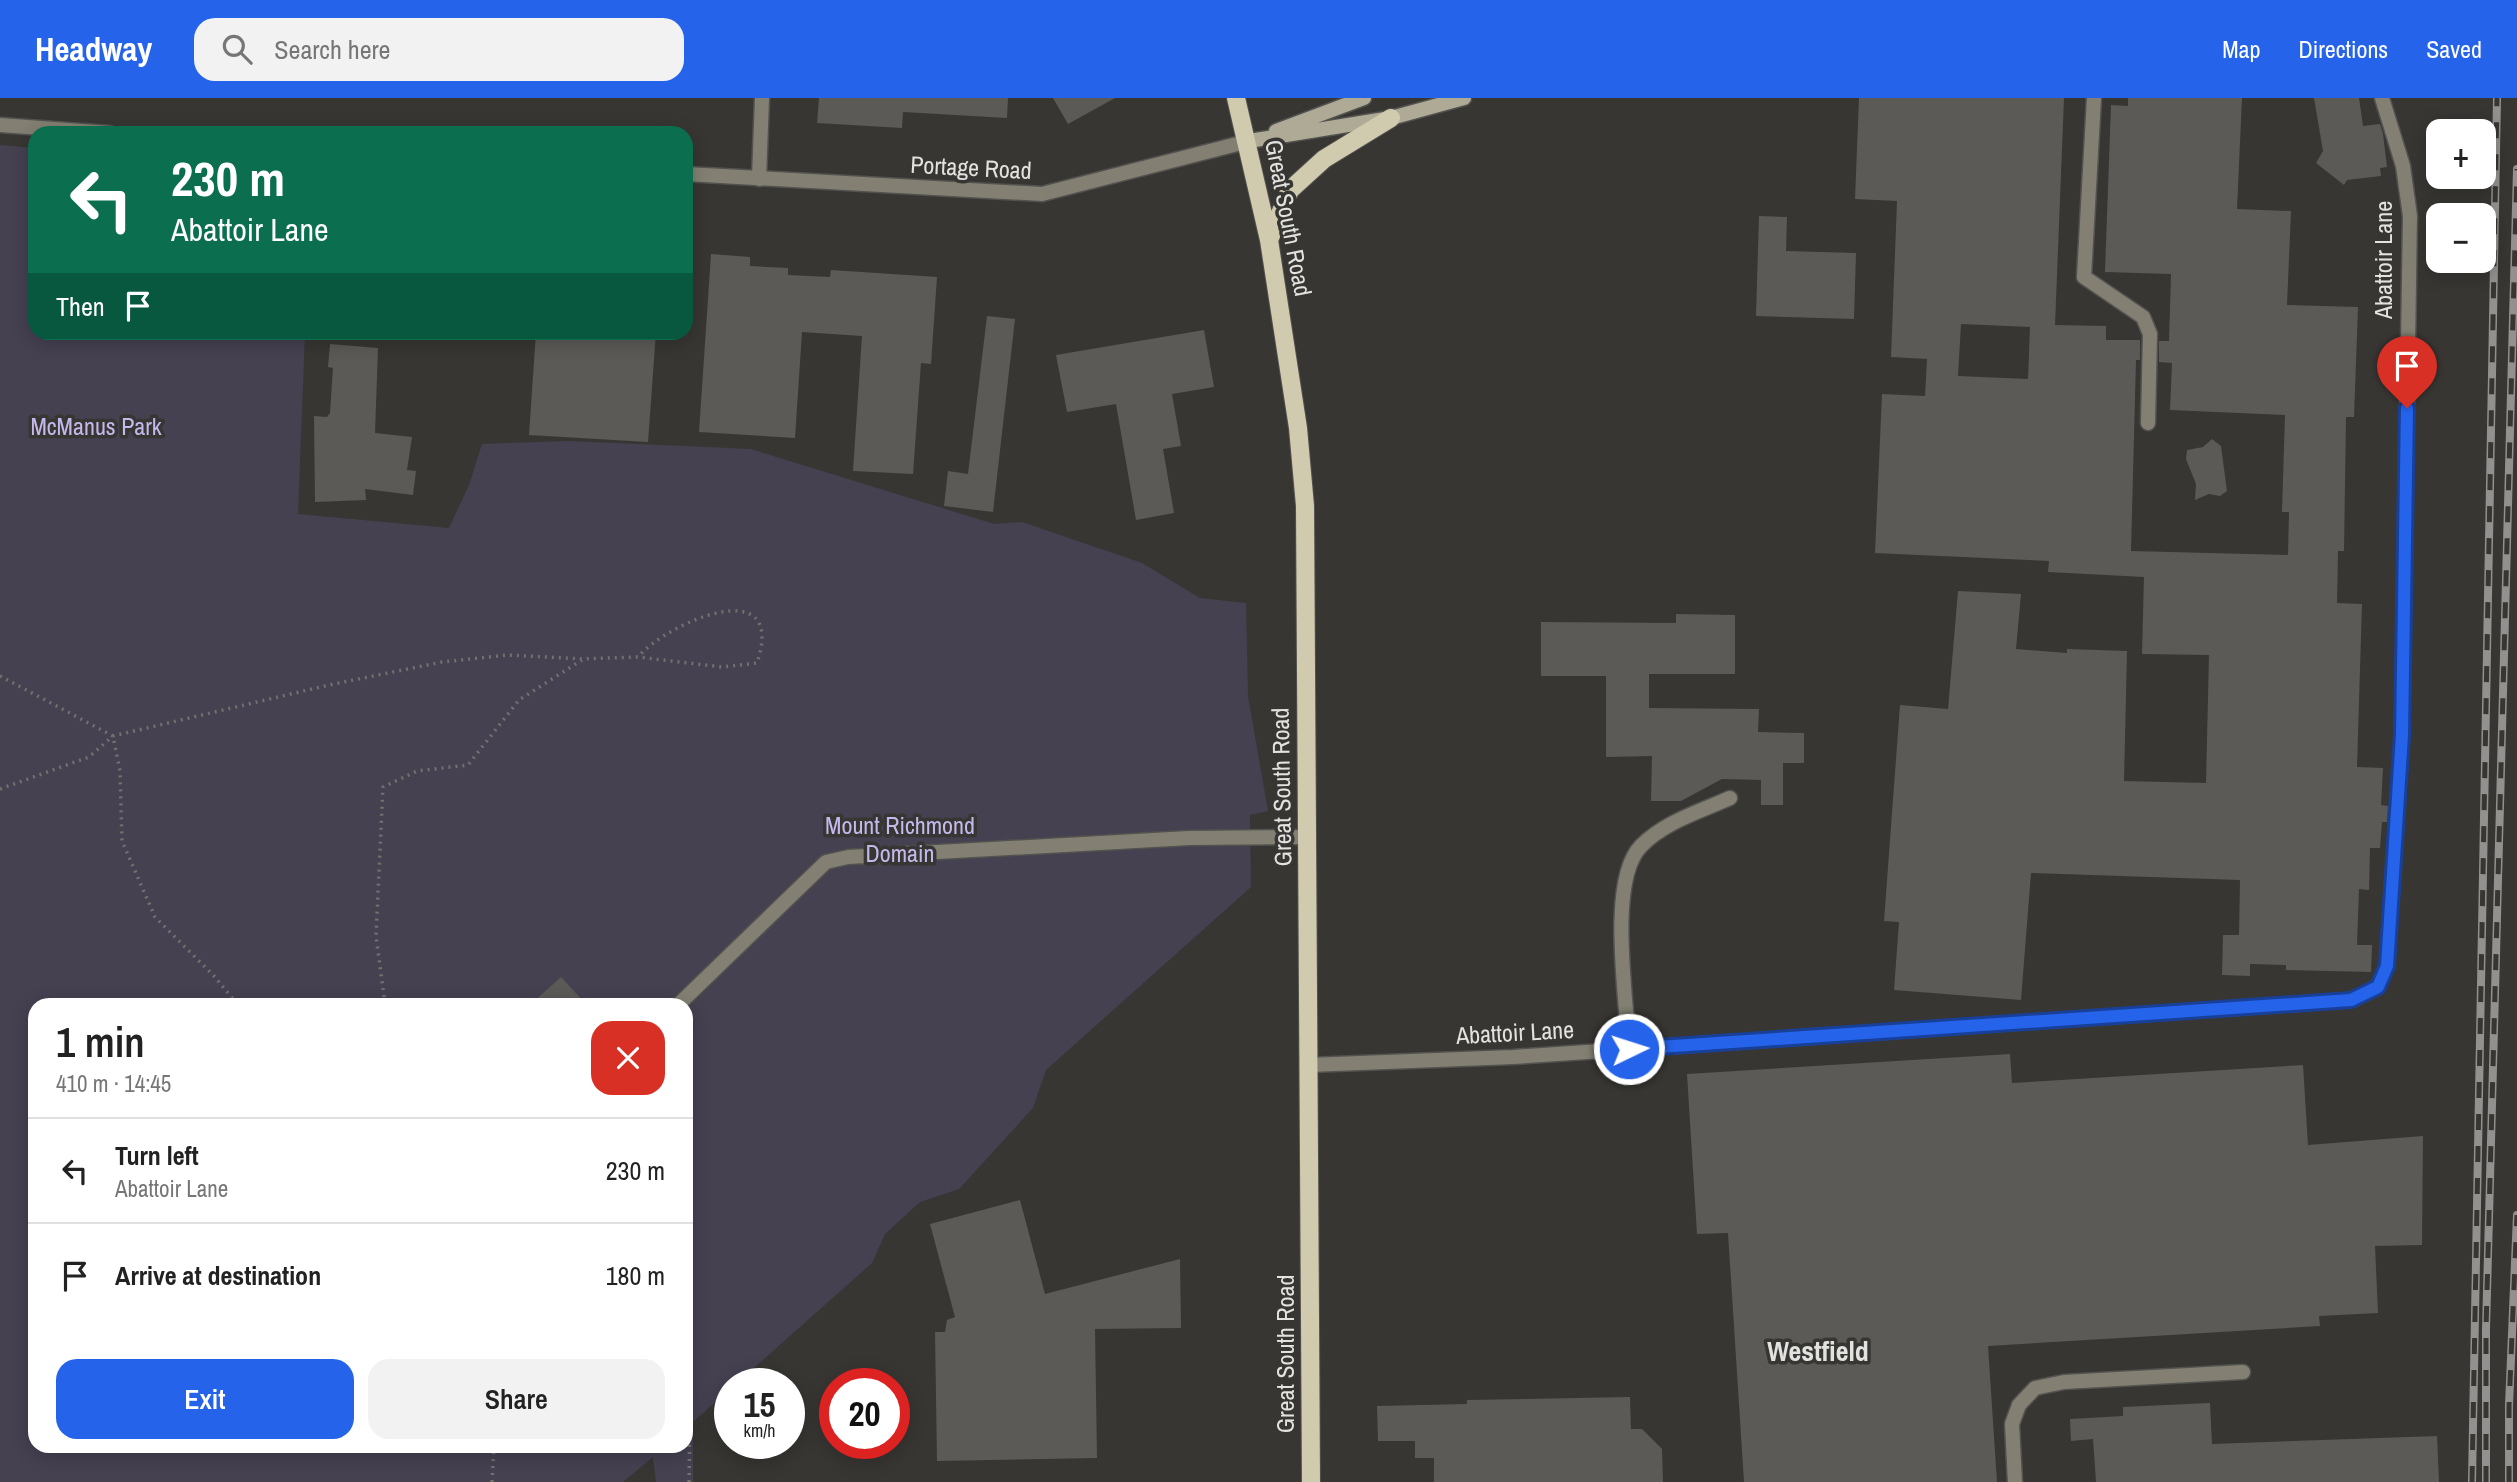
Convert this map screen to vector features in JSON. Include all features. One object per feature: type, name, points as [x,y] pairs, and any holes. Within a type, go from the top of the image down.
[{"type":"main road","name":"Great South Road","points":[[1236,98],[1249,141],[1269,240],[1298,428],[1305,506],[1311,1482]]},
{"type":"main road","name":"Portage Road","points":[[1249,141],[1364,98]]},
{"type":"main road","name":"Portage Road","points":[[1249,141],[1391,118],[1464,98]]},
{"type":"main road","points":[[1269,240],[1290,190],[1324,159],[1391,118]]},
{"type":"street","points":[[759,178],[761,98]]},
{"type":"street","points":[[2094,98],[2084,276],[2143,317],[2150,334],[2148,423]]},
{"type":"street","name":"Abattoir Lane","points":[[1309,1065],[1629,1049],[2351,1000],[2378,987],[2387,966],[2402,735],[2410,216],[2403,166],[2382,98]]},
{"type":"street","points":[[0,125],[28,127]]},
{"type":"street","name":"Portage Road","points":[[693,174],[1042,194],[1249,141]]},
{"type":"street","points":[[1629,1049],[1621,905],[1626,872],[1640,847],[1659,831],[1730,798]]},
{"type":"street","points":[[685,998],[825,862],[848,857],[1162,839],[1306,837]]},
{"type":"street","points":[[2015,1482],[2012,1424],[2019,1405],[2035,1388],[2064,1382],[2243,1372]]},
{"type":"path","points":[[0,789],[89,757],[113,736],[442,663],[507,655],[583,659],[638,657],[722,667],[757,663],[764,639],[759,624],[748,612],[729,608],[699,617],[647,646],[638,657]]},
{"type":"path","points":[[384,998],[376,936],[383,787],[417,771],[468,765],[519,700],[583,659]]},
{"type":"path","points":[[0,676],[113,736]]},
{"type":"path","points":[[113,736],[120,771],[122,841],[155,917],[232,998]]},
{"type":"path","points":[[492,1482],[494,1453]]},
{"type":"path","points":[[689,1453],[689,1482]]},
{"type":"green space","name":"Mount Richmond Domain","points":[[0,145],[28,147],[28,340],[305,340],[298,514],[449,528],[469,485],[482,444],[569,441],[751,449],[994,524],[1022,522],[1142,563],[1200,598],[1246,603],[1248,696],[1268,811],[1250,815],[1251,887],[1046,1070],[1033,1108],[959,1189],[920,1202],[885,1234],[872,1263],[754,1368],[714,1368],[714,1403],[693,1422],[693,998],[28,998],[28,1453],[693,1453],[693,1482],[656,1482],[653,1457],[623,1482],[0,1482]]},
{"type":"building","points":[[819,98],[1008,98],[1007,118],[903,112],[902,128],[817,123]]},
{"type":"building","points":[[1053,98],[1115,98],[1068,124]]},
{"type":"building","points":[[1859,98],[2064,98],[2055,325],[2106,326],[2106,340],[2140,340],[2140,360],[2136,360],[2131,551],[2288,555],[2289,512],[2282,512],[2285,415],[2170,410],[2172,363],[2159,362],[2159,341],[2169,341],[2171,274],[2105,272],[2111,105],[2128,106],[2128,98],[2242,98],[2237,209],[2291,211],[2287,305],[2358,307],[2354,417],[2346,417],[2344,551],[2338,551],[2337,603],[2362,604],[2357,767],[2383,768],[2381,805],[2388,806],[2387,822],[2382,822],[2380,848],[2370,848],[2369,890],[2359,889],[2357,945],[2372,945],[2371,972],[2286,970],[2286,965],[2250,964],[2250,976],[2222,975],[2223,935],[2239,935],[2240,880],[2031,873],[2021,1000],[1894,990],[1899,922],[1884,921],[1900,705],[1948,709],[1958,591],[2021,594],[2016,649],[2067,653],[2067,649],[2127,651],[2124,781],[2206,783],[2209,655],[2142,654],[2144,577],[2048,572],[2049,561],[1875,553],[1882,394],[1925,396],[1927,359],[1891,357],[1897,201],[1855,199]],"holes":[[[1961,324],[2030,327],[2028,379],[1958,376]]]},
{"type":"building","points":[[2314,98],[2359,98],[2363,126],[2380,124],[2383,134],[2387,167],[2380,168],[2381,176],[2347,180],[2344,185],[2316,163],[2323,151]]},
{"type":"building","points":[[1759,216],[1787,217],[1786,251],[1856,253],[1854,319],[1756,316]]},
{"type":"building","points":[[711,254],[750,257],[750,266],[788,268],[788,275],[830,277],[831,270],[937,277],[931,364],[921,363],[913,474],[853,471],[862,336],[802,332],[795,438],[699,432]]},
{"type":"building","points":[[987,316],[1015,319],[993,512],[944,506],[948,471],[968,474]]},
{"type":"building","points":[[1204,330],[1214,387],[1172,394],[1181,446],[1163,449],[1174,513],[1136,520],[1116,404],[1067,412],[1056,355]]},
{"type":"building","points":[[535,340],[655,340],[648,442],[529,435]]},
{"type":"building","points":[[330,344],[378,348],[375,433],[412,437],[407,470],[416,471],[413,495],[365,489],[366,500],[315,502],[314,416],[327,417],[330,413],[333,368],[328,367]]},
{"type":"building","points":[[2212,439],[2221,446],[2227,491],[2220,496],[2209,494],[2195,500],[2196,484],[2186,459],[2187,450],[2203,447]]},
{"type":"building","points":[[1676,614],[1735,615],[1735,674],[1649,674],[1649,708],[1759,709],[1758,732],[1804,733],[1804,763],[1783,763],[1783,805],[1761,805],[1761,780],[1722,779],[1681,801],[1651,801],[1652,756],[1606,757],[1606,676],[1541,676],[1541,622],[1676,623]]},
{"type":"building","points":[[561,977],[580,998],[538,998]]},
{"type":"building","points":[[2010,1054],[2012,1083],[2303,1065],[2308,1145],[2423,1136],[2422,1245],[2375,1246],[2378,1313],[2319,1316],[2320,1326],[1988,1346],[1997,1482],[1744,1482],[1728,1233],[1697,1234],[1687,1074]]},
{"type":"building","points":[[1020,1200],[1045,1294],[1180,1259],[1181,1328],[1095,1329],[1097,1458],[937,1461],[935,1332],[945,1332],[947,1320],[955,1317],[930,1224]]},
{"type":"building","points":[[1630,1397],[1631,1429],[1642,1429],[1662,1449],[1663,1482],[1434,1482],[1434,1458],[1415,1458],[1415,1441],[1378,1441],[1377,1406],[1467,1404],[1467,1400]]},
{"type":"building","points":[[2210,1403],[2212,1444],[2437,1436],[2439,1482],[2096,1482],[2093,1439],[2071,1441],[2070,1419],[2123,1416],[2123,1407]]},
{"type":"railway","points":[[2472,1482],[2497,98]]},
{"type":"railway","points":[[2486,1482],[2486,1329],[2517,169]]},
{"type":"railway","points":[[2509,1482],[2509,1406],[2517,1215]]},
{"type":"district","name":"Westfield","points":[[1818,1351]]},
{"type":"route","points":[[1629,1049],[2351,1000],[2378,987],[2387,966],[2402,735],[2407,408]]},
{"type":"park label","name":"McManus Park","points":[[96,427]]}]
